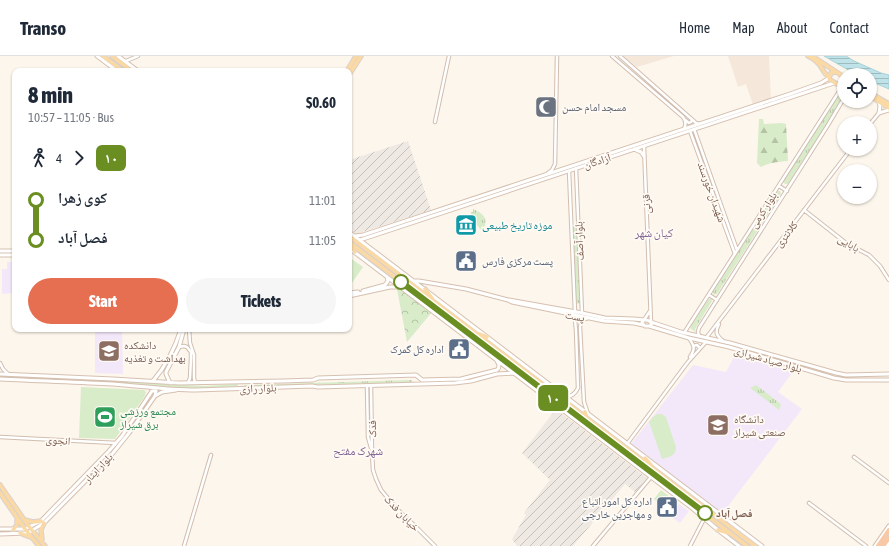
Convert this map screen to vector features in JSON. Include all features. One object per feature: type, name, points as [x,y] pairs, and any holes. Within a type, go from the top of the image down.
[{"type":"highway","points":[[878,546],[889,530]]},
{"type":"highway","points":[[883,546],[889,538]]},
{"type":"main road","points":[[97,56],[117,68]]},
{"type":"main road","points":[[103,56],[113,66]]},
{"type":"main road","points":[[112,56],[128,68]]},
{"type":"main road","points":[[118,56],[134,68]]},
{"type":"main road","points":[[349,68],[356,56]]},
{"type":"main road","points":[[352,70],[361,56]]},
{"type":"main road","points":[[808,56],[816,60],[821,67],[825,75],[824,81],[827,81],[826,85]]},
{"type":"main road","points":[[812,56],[835,72],[831,73],[829,77]]},
{"type":"main road","points":[[825,75],[837,85]]},
{"type":"main road","name":"آزادگان","points":[[360,240],[562,169],[666,136],[692,130],[821,83],[829,77]]},
{"type":"main road","name":"آزادگان","points":[[355,236],[363,235],[569,171],[644,146],[684,128],[745,111],[834,83]]},
{"type":"main road","points":[[877,97],[889,104]]},
{"type":"main road","points":[[879,102],[889,109]]},
{"type":"main road","points":[[879,102],[879,113],[889,109]]},
{"type":"main road","points":[[634,149],[644,154]]},
{"type":"main road","points":[[352,234],[566,397],[623,451],[747,546]]},
{"type":"main road","points":[[363,235],[364,239]]},
{"type":"main road","points":[[352,238],[518,366],[578,417],[579,423]]},
{"type":"main road","points":[[352,245],[553,395],[587,417],[654,469],[762,546]]},
{"type":"main road","points":[[352,248],[355,252]]},
{"type":"main road","points":[[352,250],[692,508],[739,546]]},
{"type":"main road","points":[[0,251],[12,251]]},
{"type":"main road","points":[[0,255],[12,254]]},
{"type":"main road","points":[[387,277],[387,284]]},
{"type":"main road","name":"پست","points":[[414,281],[466,289],[571,315],[604,321],[644,325]]},
{"type":"main road","points":[[427,282],[423,284],[424,288],[435,302]]},
{"type":"main road","points":[[387,284],[391,284],[391,287]]},
{"type":"main road","points":[[352,294],[378,288],[387,284]]},
{"type":"main road","points":[[352,294],[391,287],[400,287]]},
{"type":"main road","points":[[430,309],[439,311]]},
{"type":"main road","name":"پست","points":[[559,311],[582,313],[605,318],[644,320]]},
{"type":"main road","points":[[634,319],[637,322],[634,323]]},
{"type":"main road","points":[[644,320],[648,320],[651,322],[651,325],[648,326],[644,325],[642,322],[644,320]]},
{"type":"main road","name":"بلوار صیاد شیرازی","points":[[651,322],[656,325],[684,333],[722,341],[825,371],[846,375],[889,374]]},
{"type":"main road","points":[[655,329],[654,326],[656,325]]},
{"type":"main road","name":"بلوار صیاد شیرازی","points":[[648,326],[735,349],[834,378],[846,380],[889,380]]},
{"type":"main road","points":[[153,381],[166,364],[174,349],[180,332]]},
{"type":"main road","points":[[170,383],[166,374],[179,347],[183,332]]},
{"type":"main road","points":[[475,333],[487,337]]},
{"type":"main road","name":"بلوار رازی","points":[[0,374],[170,383],[306,380],[416,375],[422,380],[461,380],[495,371],[499,368],[496,359]]},
{"type":"main road","points":[[517,360],[518,366]]},
{"type":"main road","points":[[801,369],[802,364]]},
{"type":"main road","points":[[161,372],[164,376],[166,374]]},
{"type":"main road","name":"بلوار رازی","points":[[0,379],[113,384],[180,390],[312,386],[369,386],[463,382],[497,374],[515,373]]},
{"type":"main road","points":[[416,375],[418,379],[416,384]]},
{"type":"main road","points":[[113,379],[113,384]]},
{"type":"main road","points":[[242,382],[243,388]]},
{"type":"main road","points":[[140,386],[147,389],[149,395]]},
{"type":"main road","points":[[149,395],[153,390],[156,392],[154,396]]},
{"type":"main road","points":[[154,396],[162,392],[180,390]]},
{"type":"main road","name":"بلوار ایثار","points":[[31,529],[43,522],[116,443],[149,395]]},
{"type":"main road","name":"بلوار ایثار","points":[[55,509],[113,453],[129,433],[154,396]]},
{"type":"main road","points":[[578,417],[593,417],[700,502]]},
{"type":"main road","points":[[579,423],[587,417]]},
{"type":"main road","points":[[617,451],[623,451]]},
{"type":"main road","points":[[623,451],[624,457]]},
{"type":"main road","points":[[645,458],[654,469]]},
{"type":"main road","points":[[0,485],[24,520],[46,546]]},
{"type":"main road","points":[[0,493],[16,517],[39,545]]},
{"type":"main road","points":[[690,502],[692,508]]},
{"type":"main road","points":[[13,512],[17,512],[17,510]]},
{"type":"main road","points":[[13,530],[17,525],[16,517]]},
{"type":"main road","points":[[24,520],[43,522],[41,530],[42,540]]},
{"type":"main road","points":[[875,546],[889,526]]},
{"type":"main road","points":[[0,529],[31,529]]},
{"type":"main road","points":[[0,534],[28,533],[31,529]]},
{"type":"main road","points":[[718,530],[730,533]]},
{"type":"main road","points":[[738,530],[755,546]]},
{"type":"main road","points":[[20,534],[30,537],[39,545]]},
{"type":"street","points":[[126,61],[138,56]]},
{"type":"street","points":[[435,122],[449,56]]},
{"type":"street","points":[[548,174],[552,170],[554,164],[557,56]]},
{"type":"street","points":[[612,56],[689,123],[692,121],[691,119]]},
{"type":"street","points":[[620,56],[691,119],[699,124]]},
{"type":"street","name":"بلوار کرمی","points":[[684,333],[837,97]]},
{"type":"street","name":"بلوار کرمی","points":[[700,336],[698,332],[699,328],[838,108]]},
{"type":"street","points":[[684,119],[686,123],[684,128]]},
{"type":"street","name":"شهیدان خورسند","points":[[692,130],[695,134],[737,250]]},
{"type":"street","name":"شهیدان خورسند","points":[[692,130],[692,135],[735,254]]},
{"type":"street","points":[[692,135],[694,133],[695,134]]},
{"type":"street","name":"قرنی","points":[[644,146],[651,322]]},
{"type":"street","name":"کلانتری","points":[[706,338],[846,156]]},
{"type":"street","points":[[554,164],[558,169],[562,169]]},
{"type":"street","name":"بلوار آصف","points":[[576,168],[582,313]]},
{"type":"street","name":"بلوار آصف","points":[[569,171],[575,312]]},
{"type":"street","points":[[569,182],[577,182]]},
{"type":"street","points":[[779,186],[786,191]]},
{"type":"street","name":"بابایی","points":[[804,210],[846,243],[869,255],[880,266],[889,280]]},
{"type":"street","points":[[709,295],[717,300]]},
{"type":"street","points":[[575,304],[579,306],[581,303]]},
{"type":"street","points":[[644,320],[651,310]]},
{"type":"street","points":[[566,397],[575,394],[578,388],[576,328],[575,320],[571,315]]},
{"type":"street","points":[[587,417],[584,402],[580,328],[582,320],[589,318]]},
{"type":"street","name":"کلانتری","points":[[721,319],[716,333],[717,337],[722,341]]},
{"type":"street","points":[[576,328],[578,326],[580,328]]},
{"type":"street","points":[[189,332],[190,343],[194,355],[195,383]]},
{"type":"street","points":[[688,362],[693,353],[693,346],[689,338]]},
{"type":"street","points":[[627,444],[688,362],[706,342]]},
{"type":"street","points":[[693,346],[698,345],[700,348]]},
{"type":"street","points":[[179,347],[189,348],[192,352],[190,378],[188,383]]},
{"type":"street","points":[[0,363],[8,374]]},
{"type":"street","points":[[190,378],[194,378]]},
{"type":"street","name":"فدک","points":[[369,386],[372,453]]},
{"type":"street","points":[[577,390],[580,393],[584,390]]},
{"type":"street","name":"انجوی","points":[[0,437],[116,443]]},
{"type":"street","name":"خیابان فدک","points":[[372,453],[374,475],[381,490],[398,510],[435,546]]},
{"type":"street","points":[[184,546],[211,456]]},
{"type":"street","points":[[854,457],[888,482],[889,478]]},
{"type":"street","points":[[593,546],[651,477]]},
{"type":"street","points":[[809,503],[866,546]]},
{"type":"street","points":[[690,546],[704,519]]},
{"type":"shaded area","points":[[623,56],[674,56],[637,67]]},
{"type":"shaded area","points":[[728,56],[769,56],[771,99],[753,105],[746,84],[738,87]]},
{"type":"shaded area","points":[[408,141],[431,210],[356,234],[352,231],[352,159]]},
{"type":"shaded area","points":[[7,262],[12,262],[12,293],[2,294],[2,269],[7,269]]},
{"type":"shaded area","name":"دانشکده بهداشت و تغذیه","points":[[95,332],[122,332],[123,374],[95,373]]},
{"type":"shaded area","name":"دانشگاه صنعتی شیراز","points":[[735,355],[795,369],[778,392],[802,409],[722,514],[631,444],[693,365],[726,372]]},
{"type":"shaded area","points":[[556,409],[647,478],[635,492],[625,484],[573,546],[517,546],[512,539],[526,515],[524,513],[550,480],[522,453]]},
{"type":"shaded area","points":[[679,504],[689,511],[680,523],[670,516]]},
{"type":"green space","points":[[837,96],[837,108],[788,184],[785,184],[783,181]]},
{"type":"green space","points":[[759,119],[763,119],[764,124],[786,124],[788,161],[771,163],[761,167],[757,163]]},
{"type":"green space","points":[[778,191],[780,191],[781,194],[717,294],[714,295],[713,291]]},
{"type":"green space","points":[[473,209],[485,218],[485,224],[482,231],[477,225],[476,219],[471,216]]},
{"type":"green space","points":[[574,225],[577,227],[580,303],[577,304],[572,227]]},
{"type":"green space","points":[[352,259],[363,267],[352,283]]},
{"type":"green space","points":[[397,289],[402,289],[432,312],[407,342]]},
{"type":"green space","points":[[709,299],[712,301],[695,329],[696,332],[691,329],[690,326]]},
{"type":"green space","points":[[412,380],[412,382],[244,387],[244,385]]},
{"type":"green space","points":[[117,381],[205,386],[237,384],[238,386],[219,388],[181,388],[117,384]]},
{"type":"green space","points":[[756,385],[781,404],[779,410],[750,388]]},
{"type":"green space","name":"مجتمع ورزشی برق شیراز","points":[[81,387],[144,390],[146,392],[145,396],[115,439],[79,438]]},
{"type":"green space","points":[[657,414],[662,414],[666,417],[676,447],[675,452],[670,457],[662,459],[649,422]]},
{"type":"green space","points":[[661,490],[674,500],[670,506],[664,501],[661,505],[654,499]]},
{"type":"water","points":[[824,56],[846,56],[870,68],[845,68]]},
{"type":"water","points":[[877,71],[889,75],[889,89],[877,84]]},
{"type":"bus line","name":"۱۰","points":[[401,282],[705,513]]},
{"type":"place","name":"مسجد امام حسن","points":[[546,107]]},
{"type":"place","name":"موزه تاریخ طبیعی","points":[[466,225]]},
{"type":"place","name":"پست مرکزی فارس","points":[[466,261]]},
{"type":"place","name":"اداره کل گمرک","points":[[459,349]]},
{"type":"place","name":"دانشکده بهداشت و تغذیه","points":[[109,351]]},
{"type":"place","name":"مجتمع ورزشی برق شیراز","points":[[105,417]]},
{"type":"place","name":"دانشگاه صنعتی شیراز","points":[[718,425]]},
{"type":"place","name":"اداره کل امور اتباع و مهاجرین خارجی","points":[[667,507]]},
{"type":"place","name":"فصل آباد","points":[[705,513]]},
{"type":"district","name":"کیان شهر","points":[[654,233]]},
{"type":"district","name":"شهرک مفتح","points":[[358,451]]}]
